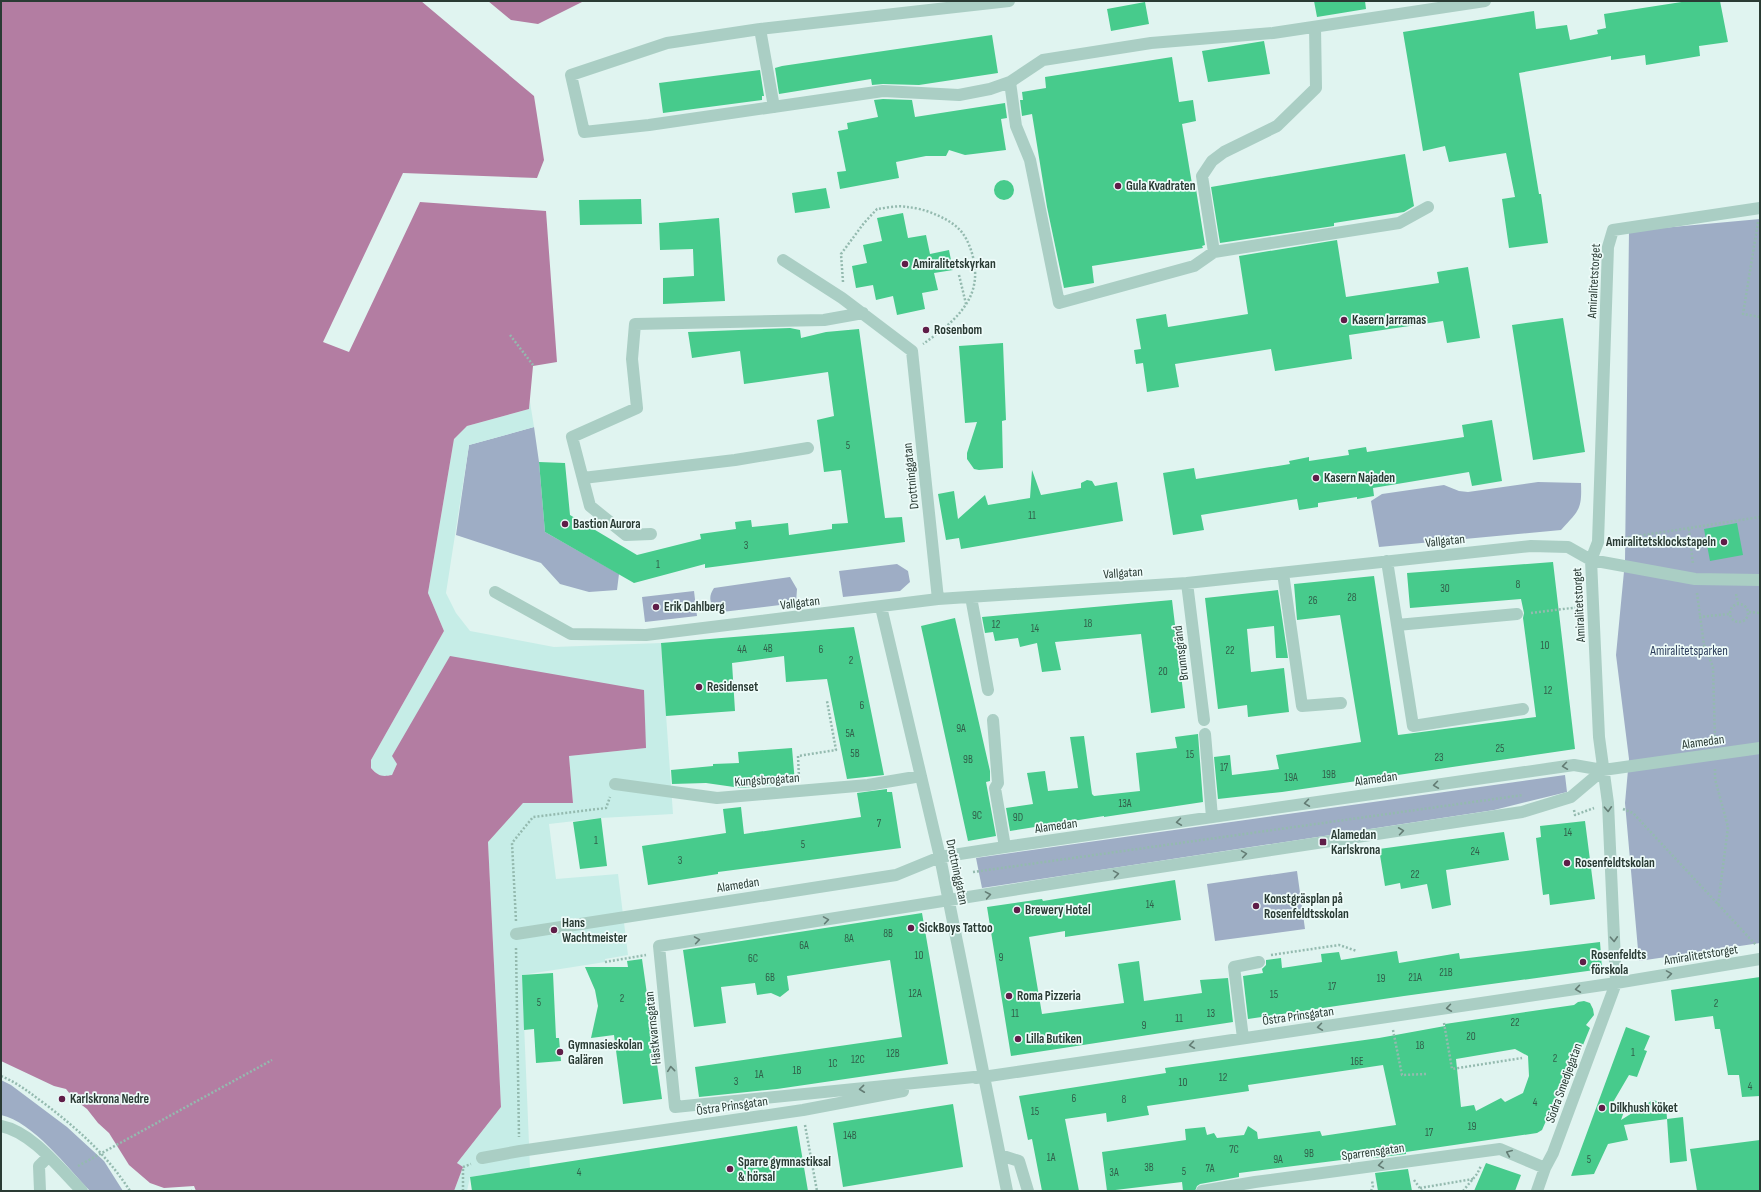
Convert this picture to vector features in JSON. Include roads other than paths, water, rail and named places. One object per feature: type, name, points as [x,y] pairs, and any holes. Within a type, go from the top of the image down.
[{"type":"street","points":[[1009,1],[760,29],[667,43],[571,75],[584,132],[883,91],[959,95],[990,89],[1010,82],[1043,60],[1151,43],[1273,33],[1486,1]]},
{"type":"street","points":[[1214,252],[1202,176],[1212,161],[1224,152],[1277,126],[1316,88],[1315,27]]},
{"type":"street","points":[[760,29],[774,107]]},
{"type":"street","points":[[1010,82],[1016,126],[1030,160],[1059,303],[1194,266],[1214,252],[1399,223],[1428,207]]},
{"type":"street","name":"Amiralitetstorget","points":[[1759,214],[1613,230],[1608,247],[1598,542],[1591,560],[1599,737],[1608,803],[1616,983],[1760,960]]},
{"type":"street","points":[[784,260],[842,298],[863,314]]},
{"type":"street","points":[[651,534],[626,535],[590,506],[572,437],[637,408],[632,359],[635,324],[824,320],[863,314]]},
{"type":"street","name":"Drottninggatan","points":[[863,314],[912,350],[938,599]]},
{"type":"street","points":[[583,478],[735,460],[808,448]]},
{"type":"street","name":"Vallgatan","points":[[495,592],[571,634],[646,635],[938,599],[1187,583],[1531,546],[1568,547],[1591,560],[1695,579],[1760,580]]},
{"type":"street","points":[[1387,561],[1413,726],[1523,709]]},
{"type":"street","points":[[1283,573],[1302,706],[1341,703]]},
{"type":"street","name":"Brunnsgränd","points":[[1187,583],[1204,720]]},
{"type":"street","points":[[970,597],[988,690]]},
{"type":"street","name":"Drottninggatan","points":[[881,607],[940,857],[1007,1191]]},
{"type":"street","points":[[1397,625],[1517,614]]},
{"type":"street","points":[[993,720],[998,783],[995,788],[1005,847]]},
{"type":"street","points":[[1205,734],[1212,817]]},
{"type":"street","name":"Alamedan","points":[[516,934],[896,875],[940,857],[1005,847],[1574,765],[1603,770],[1760,748]]},
{"type":"street","points":[[949,901],[1094,877],[1522,812],[1571,797],[1603,770]]},
{"type":"street","name":"Kungsbrogatan","points":[[615,784],[717,798],[801,792],[868,785],[921,776]]},
{"type":"street","name":"Hästkvarnsgatan","points":[[675,1108],[658,946],[949,901]]},
{"type":"street","points":[[1243,1038],[1234,967],[1259,962]]},
{"type":"street","name":"Östra Prinsgatan","points":[[482,1158],[520,1151],[803,1110],[984,1076],[1616,983]]},
{"type":"street","name":"Södra Smedjegatan","points":[[1537,1191],[1545,1168],[1553,1153],[1616,983]]},
{"type":"street","name":"Östra Prinsgatan","points":[[675,1108],[984,1076]]},
{"type":"street","points":[[1,1126],[10,1128],[25,1135],[82,1191]]},
{"type":"street","name":"Sparrensgatan","points":[[1202,1191],[1256,1186],[1500,1149],[1545,1168]]},
{"type":"street","points":[[1000,1155],[1019,1161],[1028,1191]]},
{"type":"street","points":[[40,1191],[39,1166],[48,1157]]},
{"type":"place","name":"Gula Kvadraten","points":[[1118,186]]},
{"type":"place","name":"Amiralitetskyrkan","points":[[905,264]]},
{"type":"place","name":"Kasern Jarramas","points":[[1344,320]]},
{"type":"place","name":"Rosenbom","points":[[926,330]]},
{"type":"place","name":"Kasern Najaden","points":[[1316,478]]},
{"type":"place","name":"Bastion Aurora","points":[[565,524]]},
{"type":"place","name":"Amiralitetsklockstapeln","points":[[1724,542]]},
{"type":"place","name":"Erik Dahlberg","points":[[656,607]]},
{"type":"place","name":"Residenset","points":[[699,687]]},
{"type":"place","name":"Alamedan Karlskrona","points":[[1323,842]]},
{"type":"place","name":"Rosenfeldtskolan","points":[[1567,863]]},
{"type":"place","name":"Konstgräsplan på Rosenfeldtsskolan","points":[[1256,906]]},
{"type":"place","name":"Brewery Hotel","points":[[1017,910]]},
{"type":"place","name":"SickBoys Tattoo","points":[[911,928]]},
{"type":"place","name":"Hans Wachtmeister","points":[[554,930]]},
{"type":"place","name":"Rosenfeldts förskola","points":[[1583,962]]},
{"type":"place","name":"Roma Pizzeria","points":[[1009,996]]},
{"type":"place","name":"Lilla Butiken","points":[[1018,1039]]},
{"type":"place","name":"Gymnasieskolan Galären","points":[[560,1052]]},
{"type":"place","name":"Karlskrona Nedre","points":[[62,1099]]},
{"type":"place","name":"Dilkhush köket","points":[[1602,1108]]},
{"type":"place","name":"Sparre gymnastiksal & hörsal","points":[[730,1169]]},
{"type":"park label","name":"Amiralitetsparken","points":[[1689,651]]}]
